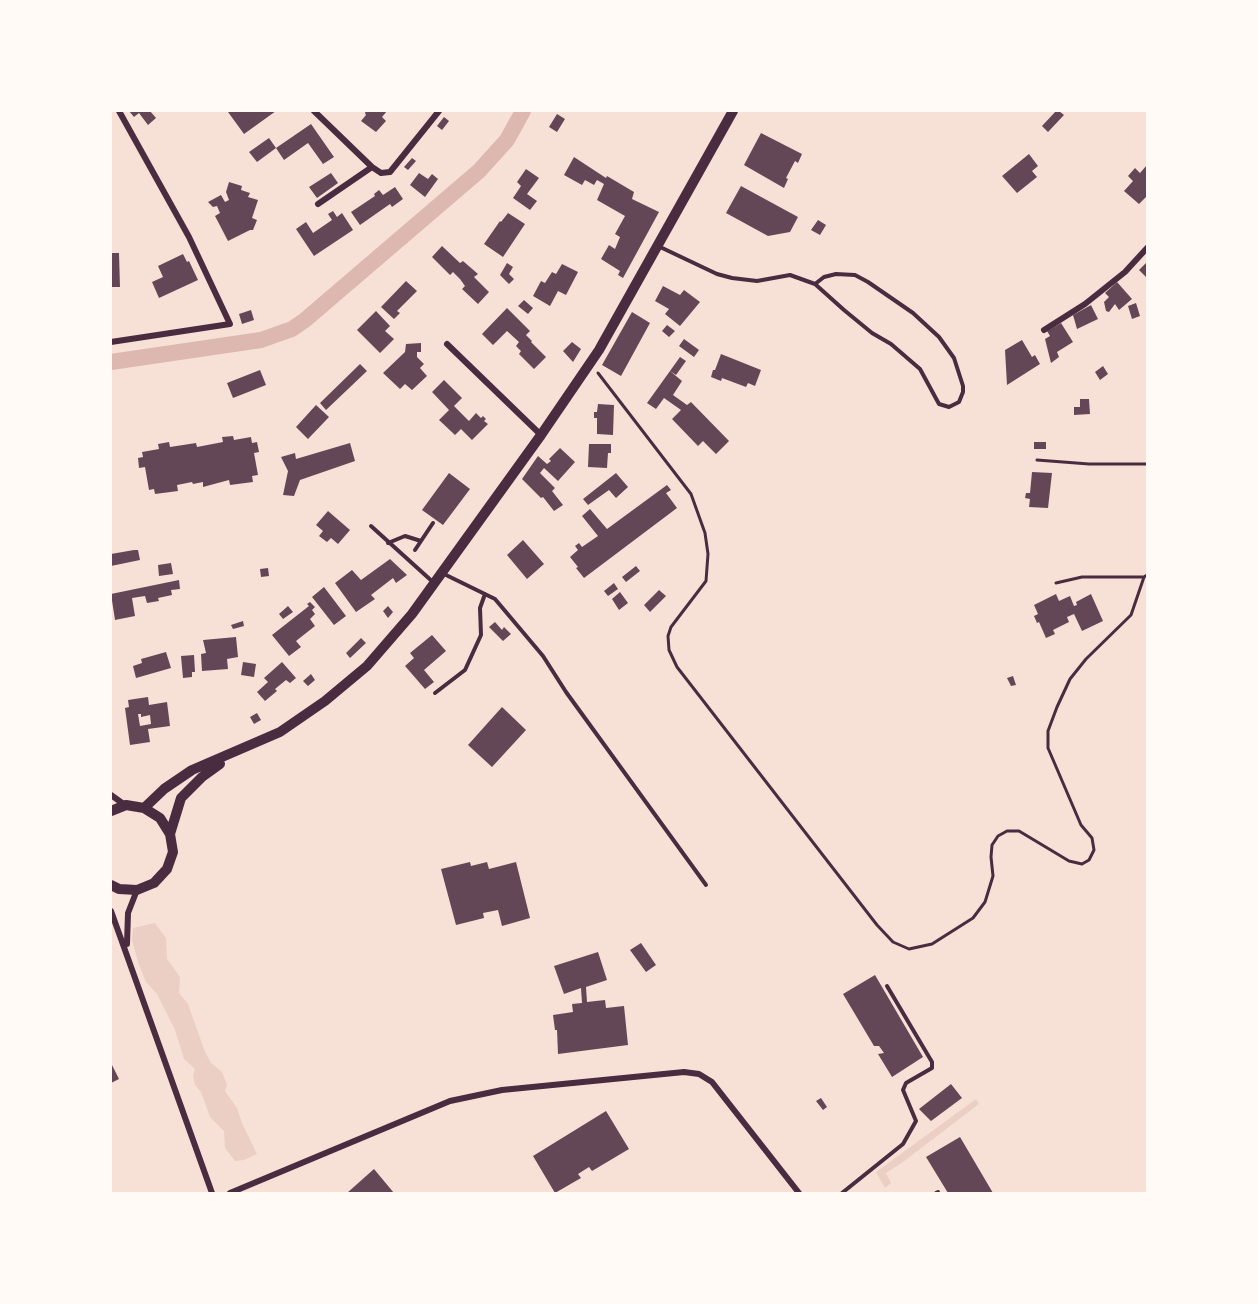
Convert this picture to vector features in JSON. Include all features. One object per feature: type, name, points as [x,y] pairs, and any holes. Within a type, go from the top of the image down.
[{"type":"street","points":[[111,342],[230,324],[189,237],[119,111]]},
{"type":"street","points":[[314,111],[381,173],[390,172],[439,111]]},
{"type":"street","points":[[144,807],[192,770],[280,732],[325,701],[367,666],[412,614],[590,363],[733,111]]},
{"type":"street","points":[[318,204],[372,167]]},
{"type":"street","points":[[1044,330],[1085,304],[1125,272],[1147,248]]},
{"type":"street","points":[[447,344],[541,435]]},
{"type":"street","points":[[111,885],[120,889],[137,890],[154,883],[167,869],[172,852],[170,834],[181,798],[202,777],[240,751]]},
{"type":"street","points":[[111,795],[126,805],[144,807],[160,818],[170,834]]},
{"type":"street","points":[[111,811],[126,805]]},
{"type":"street","points":[[127,951],[128,913],[137,890]]},
{"type":"street","points":[[111,911],[213,1193]]},
{"type":"street","points":[[230,1193],[450,1101],[502,1090],[684,1072],[699,1074],[712,1082],[800,1193]]},
{"type":"lane","points":[[657,245],[717,274],[732,278],[757,280],[790,275],[815,284],[872,333],[891,344],[920,369],[939,404],[949,407],[959,402],[963,386],[954,358],[939,337],[913,313],[855,275],[836,273],[824,277],[815,284]]},
{"type":"lane","points":[[415,550],[433,523]]},
{"type":"lane","points":[[371,526],[434,583]]},
{"type":"lane","points":[[388,543],[405,536],[422,541]]},
{"type":"lane","points":[[441,572],[495,598],[543,656],[566,692],[706,885]]},
{"type":"lane","points":[[435,693],[465,670],[481,635],[480,608],[485,594]]},
{"type":"lane","points":[[845,1192],[903,1144],[916,1121],[903,1090],[906,1083],[932,1068],[932,1062],[887,986]]},
{"type":"path","points":[[590,363],[691,494],[705,533],[708,554],[706,581],[671,627],[668,636],[669,650],[677,667],[877,925],[893,942],[909,949],[932,944],[973,918],[986,902],[993,876],[992,846],[998,836],[1007,831],[1020,831],[1069,861],[1082,864],[1089,860],[1094,850],[1092,838],[1081,825],[1048,748],[1048,731],[1070,680],[1086,659],[1131,615],[1146,576],[1082,577],[1056,583]]},
{"type":"path","points":[[1037,460],[1147,465]]},
{"type":"shaded area","points":[[155,923],[166,938],[167,959],[180,977],[179,993],[188,1004],[205,1052],[211,1063],[222,1072],[227,1085],[225,1091],[237,1108],[257,1154],[244,1160],[235,1161],[225,1148],[224,1131],[210,1117],[201,1092],[195,1085],[193,1075],[195,1069],[184,1059],[175,1030],[157,994],[146,982],[139,965],[132,941],[133,928]]},
{"type":"shaded area","points":[[976,1099],[979,1104],[886,1173],[891,1183],[885,1188],[876,1172]]},
{"type":"building","points":[[129,111],[150,111],[156,118],[148,125],[139,113],[134,117]]},
{"type":"building","points":[[276,111],[244,134],[228,112]]},
{"type":"building","points":[[366,111],[387,111],[382,117],[386,121],[376,132],[361,121]]},
{"type":"building","points":[[1056,111],[1064,115],[1048,132],[1042,126]]},
{"type":"building","points":[[557,114],[565,119],[557,132],[549,127]]},
{"type":"building","points":[[444,117],[449,121],[442,130],[437,126]]},
{"type":"building","points":[[311,124],[334,157],[323,164],[308,143],[284,160],[276,148]]},
{"type":"building","points":[[761,133],[802,154],[798,163],[795,161],[786,178],[788,179],[784,188],[744,165]]},
{"type":"building","points":[[269,138],[276,148],[257,162],[249,152]]},
{"type":"building","points":[[1029,154],[1038,166],[1032,171],[1037,177],[1017,193],[1002,176]]},
{"type":"building","points":[[574,157],[606,178],[607,176],[634,192],[632,199],[659,212],[623,278],[618,275],[620,271],[601,259],[609,245],[615,249],[620,237],[615,234],[625,216],[597,200],[604,184],[597,180],[594,185],[585,180],[582,185],[564,175]]},
{"type":"building","points":[[412,158],[416,161],[408,170],[404,167]]},
{"type":"building","points":[[1147,165],[1147,196],[1139,204],[1124,191],[1133,181],[1128,176],[1135,168],[1140,173]]},
{"type":"building","points":[[526,169],[539,178],[527,194],[537,201],[530,210],[513,198],[521,186],[517,182]]},
{"type":"building","points":[[331,173],[338,183],[317,198],[309,187]]},
{"type":"building","points":[[419,173],[428,179],[432,174],[438,179],[425,197],[410,185]]},
{"type":"building","points":[[229,182],[242,186],[241,190],[250,193],[248,197],[258,200],[252,218],[257,220],[253,230],[228,241],[215,216],[220,213],[217,206],[213,207],[208,202],[221,195],[225,202],[229,200],[226,192]]},
{"type":"building","points":[[741,186],[798,217],[790,232],[768,236],[726,213]]},
{"type":"building","points":[[395,187],[403,199],[392,207],[390,204],[360,225],[351,212],[375,196],[374,194],[379,190],[383,195]]},
{"type":"building","points":[[333,211],[337,217],[342,213],[353,230],[314,256],[296,229],[306,222],[313,233],[332,220],[328,214]]},
{"type":"building","points":[[508,213],[525,224],[503,257],[484,244]]},
{"type":"building","points":[[818,220],[826,225],[820,235],[811,230]]},
{"type":"building","points":[[442,246],[460,263],[463,261],[478,274],[474,277],[489,292],[478,304],[462,289],[465,286],[460,279],[453,272],[450,275],[432,257]]},
{"type":"building","points":[[111,253],[119,253],[120,287],[111,287]]},
{"type":"building","points":[[183,254],[198,280],[159,298],[152,282],[163,277],[158,266]]},
{"type":"building","points":[[1147,262],[1147,278],[1139,270]]},
{"type":"building","points":[[507,263],[513,267],[509,274],[514,279],[509,284],[500,275]]},
{"type":"building","points":[[562,264],[578,272],[566,295],[558,291],[550,306],[533,296],[541,281],[545,283],[552,272],[556,274]]},
{"type":"building","points":[[406,281],[417,291],[397,311],[400,313],[394,319],[381,307]]},
{"type":"building","points":[[1117,282],[1132,299],[1119,310],[1115,304],[1109,312],[1106,311],[1104,302],[1109,297],[1105,293]]},
{"type":"building","points":[[663,286],[680,295],[684,290],[700,302],[680,326],[665,314],[669,309],[655,301]]},
{"type":"building","points":[[524,300],[533,308],[528,314],[518,306]]},
{"type":"building","points":[[1136,303],[1140,316],[1132,319],[1128,306]]},
{"type":"building","points":[[1091,305],[1098,319],[1077,329],[1073,315]]},
{"type":"building","points":[[507,308],[530,331],[526,335],[546,357],[534,369],[519,354],[521,351],[516,346],[519,342],[507,331],[493,345],[482,334]]},
{"type":"building","points":[[251,310],[254,320],[242,324],[239,314]]},
{"type":"building","points":[[376,311],[390,326],[385,331],[394,339],[380,353],[357,330]]},
{"type":"building","points":[[632,312],[650,323],[621,376],[602,365]]},
{"type":"building","points":[[1061,323],[1073,342],[1057,352],[1059,357],[1051,363],[1045,339],[1050,336],[1047,331]]},
{"type":"building","points":[[667,325],[675,331],[669,337],[662,331]]},
{"type":"building","points":[[684,339],[699,350],[694,357],[679,346]]},
{"type":"building","points":[[1022,340],[1032,357],[1035,355],[1040,364],[1007,385],[1005,350]]},
{"type":"building","points":[[572,342],[581,349],[573,362],[563,351]]},
{"type":"building","points":[[421,343],[421,352],[417,352],[417,357],[424,364],[420,368],[427,376],[412,390],[405,384],[400,389],[383,373],[405,352],[406,344]]},
{"type":"building","points":[[721,354],[761,370],[755,386],[748,383],[746,387],[722,378],[721,381],[711,377]]},
{"type":"building","points":[[680,357],[686,361],[676,375],[670,371]]},
{"type":"building","points":[[360,364],[367,371],[326,410],[320,403]]},
{"type":"building","points":[[1103,366],[1108,374],[1100,380],[1095,372]]},
{"type":"building","points":[[260,370],[266,385],[233,398],[227,383]]},
{"type":"building","points":[[670,371],[682,381],[673,395],[687,405],[691,402],[729,441],[716,454],[703,441],[698,446],[672,419],[681,410],[664,398],[656,409],[647,403]]},
{"type":"building","points":[[444,380],[462,398],[454,406],[469,421],[476,413],[486,419],[484,421],[488,424],[472,440],[461,429],[455,435],[439,420],[449,410],[432,392]]},
{"type":"building","points":[[1080,399],[1089,399],[1090,414],[1074,415],[1074,407],[1080,407]]},
{"type":"building","points":[[598,404],[614,405],[613,435],[597,434],[597,418],[594,418],[594,412],[597,412]]},
{"type":"building","points":[[316,405],[329,417],[308,439],[296,427]]},
{"type":"building","points":[[233,436],[234,440],[251,437],[252,443],[257,442],[259,452],[254,453],[258,475],[252,476],[253,482],[230,485],[229,480],[203,487],[203,482],[193,484],[192,482],[177,485],[178,491],[155,494],[154,489],[149,490],[145,467],[139,468],[138,458],[143,457],[142,452],[159,449],[158,444],[169,442],[170,447],[196,443],[197,447],[223,442],[222,437]]},
{"type":"building","points":[[1034,442],[1046,442],[1046,449],[1034,449]]},
{"type":"building","points":[[350,443],[355,461],[300,480],[294,496],[283,495],[288,471],[281,457],[295,453],[296,459]]},
{"type":"building","points":[[589,444],[611,444],[607,468],[588,467]]},
{"type":"building","points":[[560,448],[575,462],[558,481],[544,468],[540,473],[555,488],[552,491],[563,505],[554,511],[543,497],[541,498],[522,479],[538,456],[547,464]]},
{"type":"building","points":[[1032,472],[1052,473],[1048,508],[1029,507],[1030,499],[1025,498],[1026,493],[1030,493]]},
{"type":"building","points":[[449,473],[470,489],[443,525],[422,510]]},
{"type":"building","points":[[616,473],[628,487],[616,498],[609,490],[588,505],[583,499]]},
{"type":"building","points":[[667,485],[671,490],[666,493],[677,508],[584,578],[570,557],[578,550],[575,546],[579,543],[582,547],[598,536],[582,516],[590,509],[607,529]]},
{"type":"building","points":[[328,511],[350,530],[338,544],[331,538],[327,542],[319,536],[323,531],[316,525]]},
{"type":"building","points":[[523,540],[544,564],[527,579],[507,555]]},
{"type":"building","points":[[138,550],[140,560],[111,566],[111,554]]},
{"type":"building","points":[[390,559],[407,575],[396,583],[393,578],[371,595],[375,599],[356,612],[335,583],[352,570],[361,580]]},
{"type":"building","points":[[171,563],[173,574],[159,576],[158,565]]},
{"type":"building","points":[[636,566],[640,571],[626,582],[622,577]]},
{"type":"building","points":[[268,568],[269,576],[261,577],[260,569]]},
{"type":"building","points":[[179,580],[180,589],[171,590],[172,595],[158,598],[159,601],[147,603],[145,596],[132,598],[135,616],[115,620],[111,594]]},
{"type":"building","points":[[614,583],[618,589],[608,596],[604,591]]},
{"type":"building","points":[[324,587],[346,616],[334,625],[312,597]]},
{"type":"building","points":[[659,590],[666,596],[650,612],[644,605]]},
{"type":"building","points":[[620,592],[628,603],[619,610],[612,599]]},
{"type":"building","points":[[1056,594],[1059,601],[1070,596],[1074,606],[1077,605],[1076,602],[1091,594],[1103,621],[1082,631],[1074,614],[1067,617],[1069,622],[1053,630],[1055,634],[1046,638],[1034,616],[1038,614],[1034,605]]},
{"type":"building","points":[[310,602],[315,607],[312,610],[315,614],[310,619],[315,626],[296,641],[301,647],[289,656],[272,635],[309,606],[307,604]]},
{"type":"building","points":[[288,606],[293,612],[283,619],[279,614]]},
{"type":"building","points":[[388,606],[393,612],[388,618],[383,611]]},
{"type":"building","points":[[243,621],[244,626],[233,629],[231,625]]},
{"type":"building","points":[[495,622],[502,630],[504,627],[511,634],[503,641],[489,627]]},
{"type":"building","points":[[432,635],[446,651],[424,670],[434,682],[425,689],[405,666],[414,658],[410,653]]},
{"type":"building","points":[[236,637],[238,657],[227,659],[228,669],[202,671],[201,654],[206,653],[203,640]]},
{"type":"building","points":[[361,638],[366,643],[350,658],[346,653]]},
{"type":"building","points":[[166,652],[171,668],[136,678],[133,666],[142,663],[141,659]]},
{"type":"building","points":[[194,655],[195,672],[192,672],[192,677],[183,678],[181,656]]},
{"type":"building","points":[[243,662],[256,664],[254,677],[241,675]]},
{"type":"building","points":[[282,662],[296,678],[290,683],[286,680],[265,701],[257,692],[268,682],[264,678]]},
{"type":"building","points":[[311,674],[315,680],[308,686],[303,681]]},
{"type":"building","points":[[1013,676],[1016,685],[1011,686],[1007,678]]},
{"type":"building","points":[[148,697],[149,705],[167,702],[170,726],[148,729],[150,742],[130,745],[125,708],[129,707],[128,700]],"holes":[[[138,714],[141,714],[141,717],[150,715],[151,724],[140,726]]]},
{"type":"building","points":[[502,707],[526,730],[492,767],[468,745]]},
{"type":"building","points":[[257,713],[261,720],[254,724],[250,717]]},
{"type":"building","points":[[470,862],[471,866],[487,862],[489,869],[516,862],[530,918],[502,926],[498,910],[483,913],[484,918],[456,925],[441,869]]},
{"type":"building","points":[[641,943],[656,965],[646,972],[630,950]]},
{"type":"building","points":[[598,952],[607,980],[586,987],[587,1002],[605,1000],[606,1008],[624,1006],[628,1045],[558,1054],[557,1030],[555,1030],[553,1015],[573,1012],[572,1004],[582,1003],[581,988],[564,994],[554,966]]},
{"type":"building","points":[[875,975],[923,1057],[892,1077],[878,1054],[884,1053],[879,1046],[874,1046],[843,994]]},
{"type":"building","points":[[111,1063],[119,1079],[111,1083]]},
{"type":"building","points":[[951,1084],[962,1098],[931,1121],[919,1109]]},
{"type":"building","points":[[821,1098],[827,1107],[823,1110],[816,1101]]},
{"type":"building","points":[[606,1111],[629,1149],[592,1171],[589,1167],[578,1174],[581,1178],[555,1193],[533,1156]]},
{"type":"building","points":[[960,1137],[993,1193],[948,1193],[926,1157]]},
{"type":"building","points":[[374,1169],[394,1193],[347,1193]]},
{"type":"waterway","points":[[111,362],[261,340],[292,329],[479,171],[507,140],[523,111]]}]
